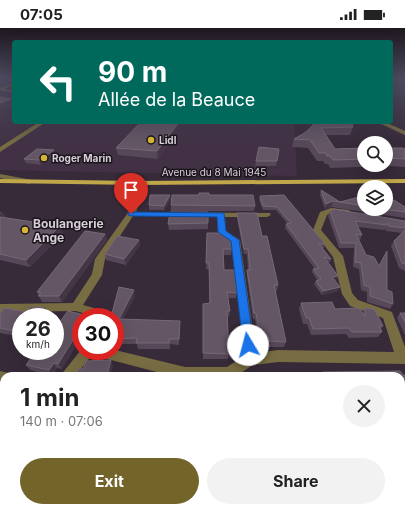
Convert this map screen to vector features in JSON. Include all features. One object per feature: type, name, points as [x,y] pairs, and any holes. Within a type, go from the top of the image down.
[{"type":"main road","name":"Avenue du 8 Mai 1945","points":[[0,181],[405,181]]},
{"type":"street","points":[[0,150],[40,124]]},
{"type":"street","points":[[385,124],[405,133]]},
{"type":"street","points":[[0,176],[29,182]]},
{"type":"street","points":[[76,307],[97,275],[100,259],[131,214],[135,204]]},
{"type":"street","points":[[230,372],[250,359],[278,356],[404,357],[388,315],[354,303],[347,294],[338,256],[318,230],[323,214],[331,210],[355,213]]},
{"type":"street","points":[[131,214],[267,214]]},
{"type":"street","points":[[221,214],[222,232],[235,240],[250,359]]},
{"type":"street","points":[[0,308],[80,308]]},
{"type":"street","points":[[124,358],[181,372]]},
{"type":"street","points":[[70,372],[80,360]]},
{"type":"shaded area","points":[[0,101],[12,101],[12,124],[294,124],[297,176],[0,170]]},
{"type":"building","name":"Lidl","points":[[177,124],[157,151],[116,148],[138,125]]},
{"type":"building","points":[[314,124],[352,124],[353,127],[321,128],[335,149],[357,148],[357,159],[333,160],[330,156],[327,156],[326,153],[319,153],[310,140],[294,139],[306,132]]},
{"type":"building","points":[[259,147],[279,149],[277,161],[256,161]]},
{"type":"building","points":[[393,148],[405,149],[405,159],[393,158]]},
{"type":"building","points":[[37,149],[54,150],[39,160],[24,159]]},
{"type":"building","points":[[321,190],[340,202],[357,198],[357,205],[333,201],[326,204]]},
{"type":"building","points":[[199,193],[209,193],[209,195],[253,195],[255,206],[171,205],[172,195],[199,195]]},
{"type":"building","points":[[150,195],[170,195],[164,206],[149,205]]},
{"type":"building","points":[[284,195],[325,244],[319,244],[331,259],[324,257],[338,276],[332,277],[340,287],[323,291],[316,281],[321,279],[313,269],[319,268],[286,224],[291,223],[277,207],[263,206],[260,196]]},
{"type":"building","points":[[393,200],[405,207],[405,212],[393,210]]},
{"type":"building","points":[[334,209],[357,213],[357,216],[375,216],[405,221],[405,228],[389,226],[387,223],[387,225],[355,221],[362,235],[356,234],[366,255],[374,257],[379,266],[387,251],[387,290],[392,292],[393,304],[370,296],[370,287],[364,285],[361,263],[355,262],[356,243],[341,243],[330,211]]},
{"type":"building","points":[[170,212],[208,212],[208,223],[168,224]]},
{"type":"building","points":[[237,213],[257,213],[262,236],[267,236],[278,285],[274,285],[286,342],[269,341],[268,336],[260,336],[256,313],[254,313],[247,270],[250,270],[248,249],[244,249]]},
{"type":"building","points":[[0,217],[60,226],[26,260],[0,254]]},
{"type":"building","points":[[405,230],[405,264],[402,263],[394,241]]},
{"type":"building","points":[[85,231],[105,234],[59,296],[38,296],[41,293],[37,292]]},
{"type":"building","points":[[207,233],[226,233],[230,236],[232,249],[223,249],[224,270],[234,270],[237,293],[227,292],[230,311],[227,311],[229,354],[203,353],[203,304],[210,303],[209,263],[206,263]]},
{"type":"building","points":[[117,236],[139,240],[124,259],[105,254]]},
{"type":"building","points":[[119,287],[134,290],[124,309],[124,308],[113,308]]},
{"type":"building","points":[[332,302],[335,309],[359,308],[365,317],[365,308],[374,309],[383,326],[379,326],[382,332],[352,332],[349,328],[313,329],[309,318],[306,318],[301,303]]},
{"type":"building","points":[[30,307],[44,307],[43,308]]},
{"type":"building","points":[[4,308],[12,309],[12,331],[0,328],[0,313]]},
{"type":"building","points":[[68,311],[72,312],[72,341],[64,354],[64,316]]},
{"type":"building","points":[[400,313],[405,313],[405,322]]},
{"type":"building","points":[[124,319],[180,321],[179,339],[169,339],[169,343],[136,343],[137,338],[124,339]]},
{"type":"building","points":[[30,360],[60,360],[58,364],[54,363],[49,370],[26,365]]},
{"type":"building","points":[[111,360],[108,372],[77,372],[78,369],[83,369],[86,361]]},
{"type":"building","points":[[400,371],[401,372],[323,372]]},
{"type":"place","name":"Lidl","points":[[151,140]]},
{"type":"place","name":"Roger Marin","points":[[44,158]]},
{"type":"place","name":"Boulangerie Ange","points":[[25,230]]},
{"type":"route","points":[[131,214],[221,214],[222,232],[235,240],[248,345]]}]
